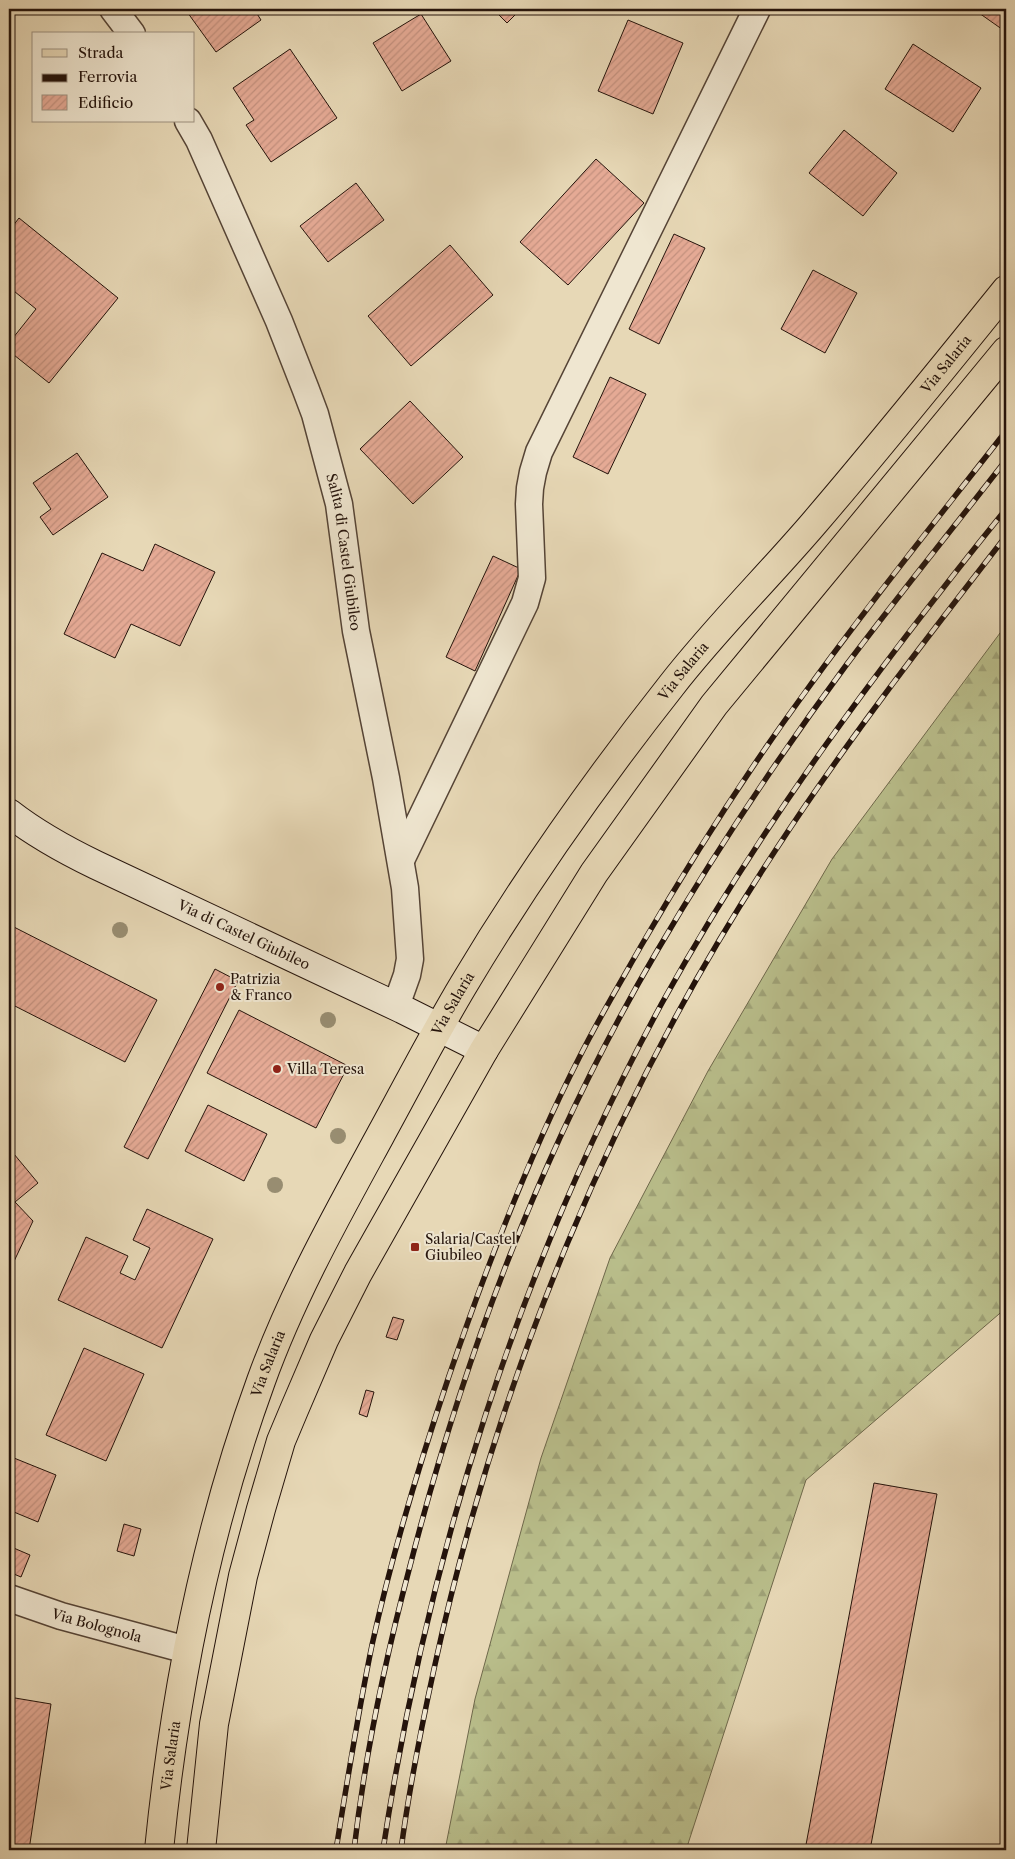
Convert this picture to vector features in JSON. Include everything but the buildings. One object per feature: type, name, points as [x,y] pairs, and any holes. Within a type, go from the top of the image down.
[{"type":"main road","name":"Via Salaria","points":[[159,1850],[165,1791],[186,1650],[209,1545],[251,1409],[278,1335],[340,1211],[465,982],[525,888],[591,791],[655,707],[719,628],[813,524],[1006,290]]},
{"type":"main road","points":[[200,1850],[214,1724],[243,1576],[282,1441],[308,1375],[340,1307],[484,1050],[594,873],[714,705],[1006,351]]},
{"type":"street","points":[[113,9],[130,32]]},
{"type":"street","points":[[401,860],[525,603],[532,578],[530,488],[539,452],[757,9]]},
{"type":"street","name":"Salita di Castel Giubileo","points":[[189,122],[199,140],[279,321],[315,414],[339,504],[356,631],[401,860],[410,942],[410,959],[407,975],[396,1006]]},
{"type":"street","name":"Via di Castel Giubileo","points":[[9,813],[61,848],[440,1027],[484,1050]]},
{"type":"street","name":"Via Bolognola","points":[[9,1598],[61,1616],[186,1650]]},
{"type":"green space","points":[[1006,625],[1006,1308],[806,1480],[686,1850],[445,1850],[475,1699],[541,1458],[610,1258],[708,1071],[832,859]]},
{"type":"railway","points":[[336,1850],[372,1645],[388,1577],[417,1476],[449,1376],[508,1215],[560,1097],[594,1030],[641,946],[700,848],[741,785],[830,658],[1006,431]]},
{"type":"railway","points":[[354,1850],[364,1778],[384,1672],[432,1486],[456,1406],[512,1250],[544,1173],[579,1098],[616,1023],[657,951],[748,805],[847,664],[1006,460]]},
{"type":"railway","points":[[383,1850],[402,1739],[425,1630],[453,1521],[486,1414],[523,1309],[564,1205],[611,1103],[662,1003],[699,938],[780,810],[867,687],[1006,509]]},
{"type":"railway","points":[[401,1850],[416,1759],[434,1669],[460,1561],[491,1454],[527,1348],[567,1244],[612,1142],[662,1043],[716,945],[775,851],[858,731],[916,652],[1006,536]]},
{"type":"place","name":"Patrizia & Franco","points":[[220,987]]},
{"type":"place","name":"Villa Teresa","points":[[277,1069]]},
{"type":"place","name":"Salaria/Castel Giubileo","points":[[415,1247]]}]
